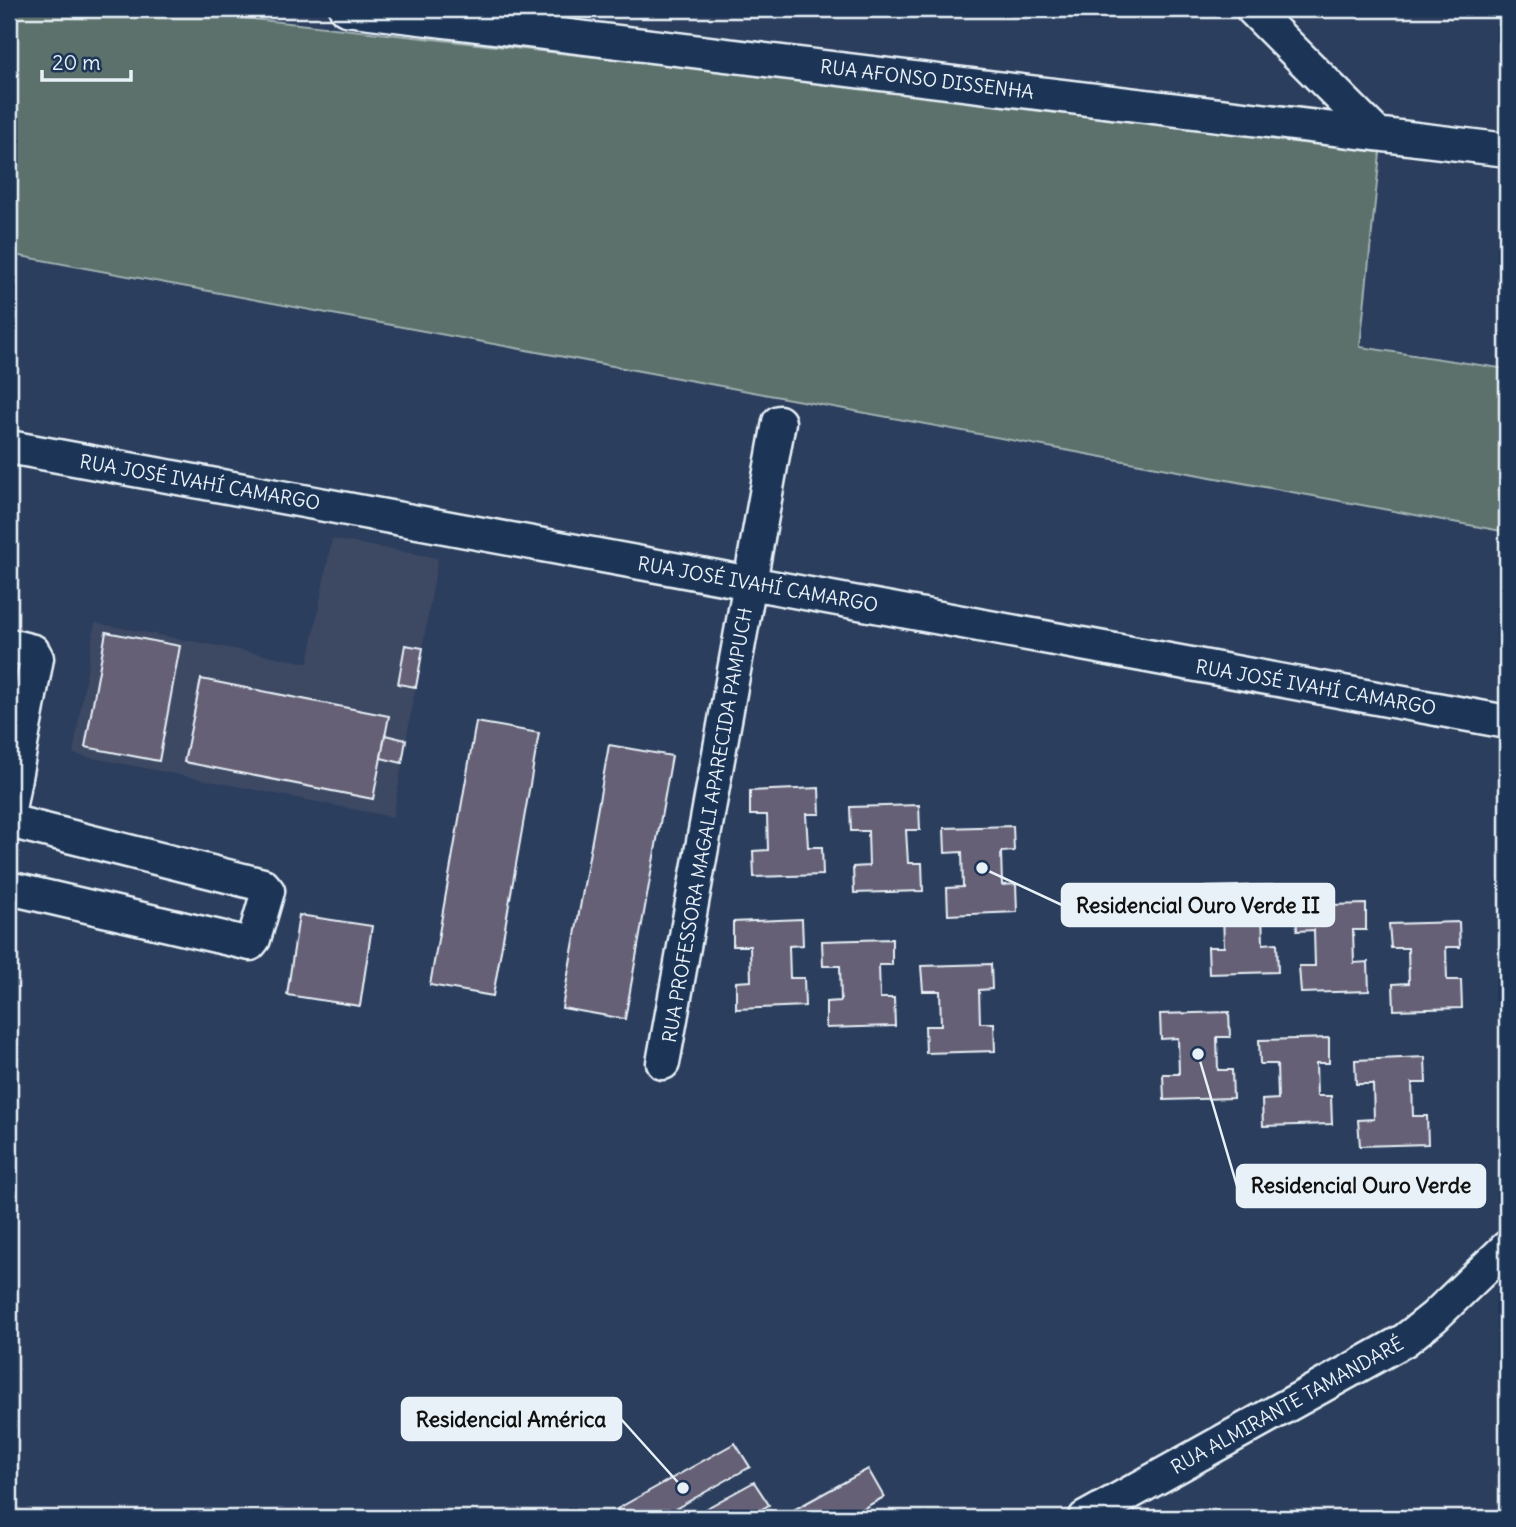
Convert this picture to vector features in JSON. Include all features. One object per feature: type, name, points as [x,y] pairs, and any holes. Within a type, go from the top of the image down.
[{"type":"street","name":"RUA AFONSO DISSENHA","points":[[346,9],[1507,150]]},
{"type":"street","points":[[560,9],[589,38]]},
{"type":"street","points":[[1252,9],[1377,134]]},
{"type":"street","name":"RUA PROFESSORA MAGALI APARECIDA PAMPUCH","points":[[663,1063],[779,422]]},
{"type":"street","name":"RUA JOSÉ IVAHÍ CAMARGO","points":[[9,447],[1507,722]]},
{"type":"street","points":[[9,645],[33,651],[37,657],[9,810]]},
{"type":"street","points":[[9,821],[263,886],[268,891],[254,939],[250,944],[9,888]]},
{"type":"street","name":"RUA ALMIRANTE TAMANDARÉ","points":[[1085,1518],[1397,1345],[1434,1317],[1507,1247]]},
{"type":"shaded area","points":[[332,539],[438,558],[393,817],[73,754],[95,623],[308,663]]},
{"type":"green space","points":[[9,9],[162,9],[1381,144],[1360,347],[1507,369],[1507,532],[9,254]]},
{"type":"building","points":[[106,632],[180,646],[159,761],[85,747]]},
{"type":"building","points":[[405,645],[423,648],[416,687],[398,684]]},
{"type":"building","points":[[201,679],[389,716],[373,799],[184,762]]},
{"type":"building","points":[[476,722],[539,733],[493,996],[430,985]]},
{"type":"building","points":[[385,735],[406,740],[402,763],[381,758]]},
{"type":"building","points":[[609,745],[672,756],[625,1019],[562,1008]]},
{"type":"building","points":[[819,788],[820,814],[806,814],[808,847],[822,847],[823,875],[754,877],[753,851],[768,850],[767,815],[750,815],[750,791]]},
{"type":"building","points":[[919,805],[920,830],[906,830],[908,863],[922,863],[923,891],[854,893],[853,867],[869,866],[868,831],[851,831],[850,807]]},
{"type":"building","points":[[1013,826],[1014,851],[1001,852],[1002,885],[1016,884],[1017,912],[948,915],[947,888],[963,887],[962,852],[945,853],[944,828]]},
{"type":"building","points":[[1274,885],[1275,910],[1262,911],[1263,944],[1277,943],[1278,972],[1209,974],[1208,947],[1224,947],[1223,911],[1206,912],[1205,887]]},
{"type":"building","points":[[1366,904],[1366,930],[1353,930],[1354,963],[1368,962],[1369,991],[1301,993],[1299,966],[1315,966],[1314,930],[1297,931],[1296,906]]},
{"type":"building","points":[[299,915],[372,926],[360,1006],[287,995]]},
{"type":"building","points":[[802,919],[803,945],[789,946],[790,978],[804,978],[805,1006],[736,1009],[736,982],[751,981],[750,946],[733,946],[733,922]]},
{"type":"building","points":[[1459,922],[1460,947],[1446,947],[1447,980],[1461,980],[1462,1008],[1394,1010],[1393,984],[1409,983],[1408,948],[1391,948],[1389,924]]},
{"type":"building","points":[[892,939],[892,965],[879,965],[880,998],[894,998],[895,1026],[826,1028],[826,1002],[841,1001],[840,966],[823,966],[822,941]]},
{"type":"building","points":[[991,964],[992,989],[979,990],[980,1023],[994,1023],[995,1051],[926,1053],[925,1026],[941,1026],[940,991],[923,991],[921,966]]},
{"type":"building","points":[[1229,1012],[1230,1037],[1217,1037],[1218,1070],[1232,1070],[1233,1098],[1164,1100],[1163,1074],[1179,1074],[1178,1038],[1161,1039],[1160,1014]]},
{"type":"building","points":[[1329,1038],[1329,1063],[1316,1063],[1317,1096],[1331,1096],[1332,1124],[1263,1126],[1262,1100],[1278,1099],[1277,1064],[1260,1064],[1259,1040]]},
{"type":"building","points":[[1425,1057],[1426,1083],[1412,1083],[1413,1116],[1427,1116],[1428,1144],[1360,1146],[1358,1120],[1374,1119],[1373,1084],[1356,1084],[1355,1060]]},
{"type":"building","points":[[735,1443],[750,1467],[659,1518],[623,1518],[617,1509]]},
{"type":"building","points":[[868,1469],[884,1497],[846,1518],[779,1518]]},
{"type":"building","points":[[754,1482],[769,1505],[746,1518],[689,1518]]},
{"type":"place","name":"Residencial Ouro Verde II","points":[[982,868]]},
{"type":"place","name":"Residencial Ouro Verde","points":[[1198,1054]]},
{"type":"place","name":"Residencial América","points":[[683,1488]]}]
